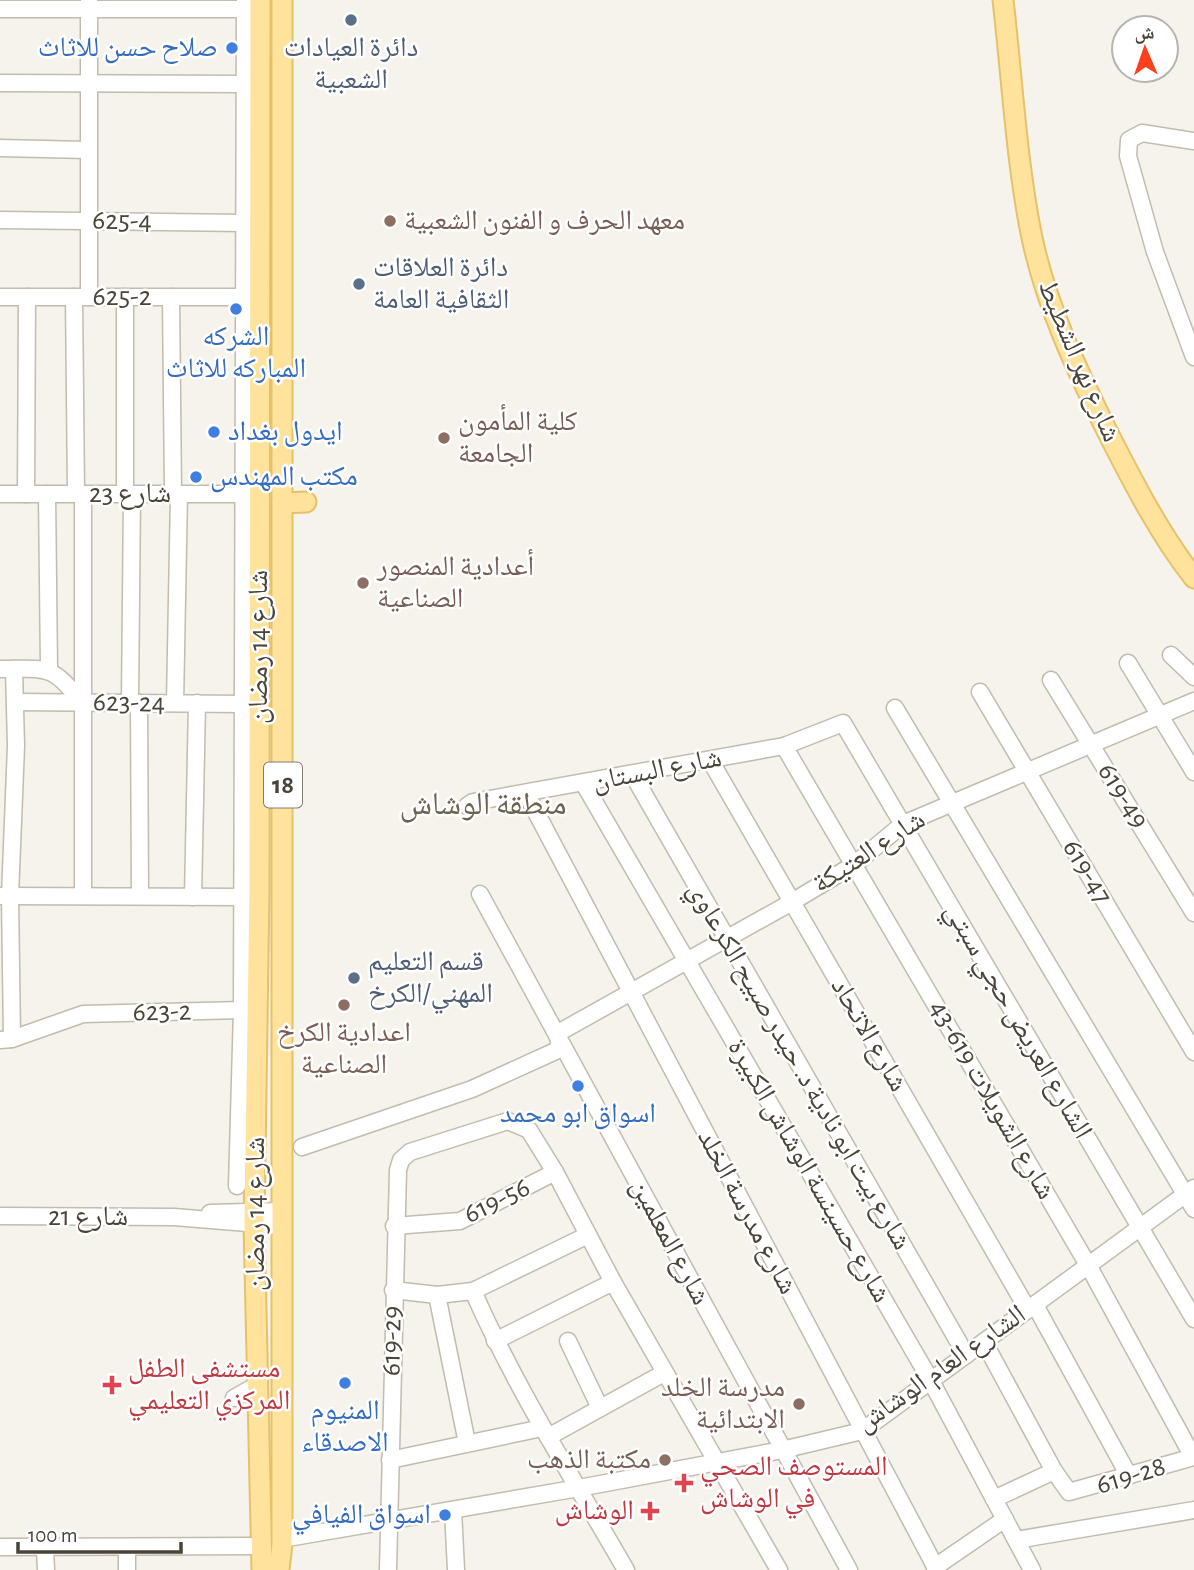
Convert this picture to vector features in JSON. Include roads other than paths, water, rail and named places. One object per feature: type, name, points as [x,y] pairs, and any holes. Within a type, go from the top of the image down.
[{"type":"main road","name":"شارع 14 رمضان","points":[[279,1570],[282,1541],[283,1219],[282,0]]},
{"type":"main road","name":"شارع نهر الشطيط","points":[[1003,0],[1031,231],[1051,306],[1130,476],[1161,530],[1194,578]]},
{"type":"main road","name":"شارع 14 رمضان","points":[[250,3],[260,403],[252,494],[251,606],[255,1218],[262,1570]]},
{"type":"main road","points":[[244,375],[260,403]]},
{"type":"main road","points":[[282,503],[306,502]]},
{"type":"main road","points":[[240,1072],[256,1091]]},
{"type":"main road","name":"شارع 14 رمضان","points":[[282,1541],[290,1570]]},
{"type":"main road","name":"شارع 14 رمضان","points":[[254,1570],[261,1546]]},
{"type":"street","points":[[0,9],[250,3],[245,84],[244,375],[252,494]]},
{"type":"street","points":[[83,896],[80,494],[89,5]]},
{"type":"street","points":[[0,83],[245,84]]},
{"type":"street","points":[[1194,141],[1142,133],[1129,140],[1128,156],[1155,252],[1194,357]]},
{"type":"street","points":[[0,148],[87,150]]},
{"type":"street","name":"625-4","points":[[0,220],[244,223]]},
{"type":"street","name":"625-2","points":[[0,297],[244,297]]},
{"type":"street","points":[[26,494],[27,297]]},
{"type":"street","points":[[125,297],[140,896]]},
{"type":"street","points":[[171,297],[176,494],[175,703]]},
{"type":"street","name":"شارع 23","points":[[0,494],[252,494]]},
{"type":"street","points":[[47,494],[49,669]]},
{"type":"street","points":[[237,1186],[242,1010],[243,704],[251,606]]},
{"type":"street","points":[[1171,655],[1194,677]]},
{"type":"street","points":[[1128,663],[1194,772]]},
{"type":"street","points":[[6,1040],[8,746],[16,702],[7,669],[49,669],[67,682],[81,702]]},
{"type":"street","name":"619-49","points":[[1051,680],[1194,913]]},
{"type":"street","name":"619-47","points":[[980,692],[1194,1052]]},
{"type":"street","name":"شارع العتيکة","points":[[558,1033],[633,993],[855,864],[903,824],[1194,701]]},
{"type":"street","name":"623-24","points":[[16,702],[243,704]]},
{"type":"street","points":[[193,897],[197,703]]},
{"type":"street","points":[[895,708],[1191,1197]]},
{"type":"street","name":"شارع البستان","points":[[467,806],[473,802],[783,746],[843,723]]},
{"type":"street","name":"الشارع العريض حجي سبتي","points":[[843,723],[1194,1319]]},
{"type":"street","name":"شارع الشويلات 619-43","points":[[783,746],[855,864],[1088,1265],[1193,1457]]},
{"type":"street","name":"شارع الاتحاد","points":[[710,760],[1129,1476]]},
{"type":"street","name":"شارع بيت ابو نادية د. حيدر صبيح الكرعاوي","points":[[633,775],[725,940],[966,1355]]},
{"type":"street","name":"شارع حسينسة الوشاش الكبيرة","points":[[584,784],[930,1381],[1032,1570]]},
{"type":"street","name":"شارع مدرسة الخلد","points":[[527,794],[936,1568]]},
{"type":"street","name":"شارع المعلمين","points":[[480,894],[849,1570]]},
{"type":"street","points":[[5,896],[242,897]]},
{"type":"street","name":"623-2","points":[[6,1040],[83,1014],[242,1010]]},
{"type":"street","points":[[302,1147],[472,1089],[560,1049],[558,1033]]},
{"type":"street","name":"619-29","points":[[388,1570],[394,1226],[401,1160],[410,1152],[508,1121],[529,1130],[555,1172]]},
{"type":"street","points":[[555,1172],[664,1373],[779,1570]]},
{"type":"street","name":"619-56","points":[[394,1226],[460,1222],[555,1172]]},
{"type":"street","name":"الشارع العام الوشاش","points":[[282,1541],[782,1450],[862,1431],[1140,1228],[1191,1197]]},
{"type":"street","name":"شارع 21","points":[[0,1216],[283,1219]]},
{"type":"street","points":[[393,1290],[437,1295],[473,1291],[588,1235]]},
{"type":"street","points":[[495,1341],[613,1282]]},
{"type":"street","points":[[473,1291],[495,1341],[545,1433],[626,1570]]},
{"type":"street","points":[[437,1295],[467,1443]]},
{"type":"street","points":[[568,1341],[600,1408]]},
{"type":"street","points":[[984,1342],[1054,1471],[994,1499]]},
{"type":"street","points":[[390,1460],[467,1443],[545,1433],[600,1408],[664,1373]]},
{"type":"street","points":[[234,1398],[257,1385]]},
{"type":"street","name":"619-28","points":[[1054,1471],[1069,1492],[1193,1457]]},
{"type":"street","points":[[453,1510],[456,1570]]},
{"type":"street","points":[[1016,1540],[1194,1510]]},
{"type":"street","points":[[936,1568],[1005,1519]]},
{"type":"street","points":[[0,1547],[261,1546]]},
{"type":"street","points":[[46,1548],[46,1570]]},
{"type":"street","points":[[127,1548],[127,1570]]},
{"type":"place","name":"دائرة العيادات الشعبية","points":[[351,20]]},
{"type":"place","name":"صلاح حسن للاثاث","points":[[232,48]]},
{"type":"place","name":"معهد الحرف و الفنون الشعبية","points":[[390,221]]},
{"type":"place","name":"دائرة العلاقات الثقافية العامة","points":[[359,284]]},
{"type":"place","name":"الشركه المباركه للاثاث","points":[[236,309]]},
{"type":"place","name":"ايدول بغداد","points":[[214,432]]},
{"type":"place","name":"كلية المأمون الجامعة","points":[[444,438]]},
{"type":"place","name":"مكتب المهندس","points":[[196,477]]},
{"type":"place","name":"أعدادية المنصور الصناعية","points":[[363,583]]},
{"type":"place","name":"قسم التعليم المهني/الكرخ","points":[[354,978]]},
{"type":"place","name":"اعدادية الكرخ الصناعية","points":[[344,1005]]},
{"type":"place","name":"اسواق ابو محمد","points":[[578,1086]]},
{"type":"place","name":"المنيوم الاصدقاء","points":[[345,1383]]},
{"type":"place","name":"مستشفى الطفل المركزي التعليمي","points":[[112,1385]]},
{"type":"place","name":"مدرسة الخلد الابتدائية","points":[[799,1404]]},
{"type":"place","name":"مكتبة الذهب","points":[[665,1460]]},
{"type":"place","name":"المستوصف الصحي في الوشاش","points":[[684,1483]]},
{"type":"place","name":"الوشاش","points":[[650,1511]]},
{"type":"place","name":"اسواق الفيافي","points":[[445,1515]]},
{"type":"district","name":"منطقة الوشاش","points":[[483,804]]}]
